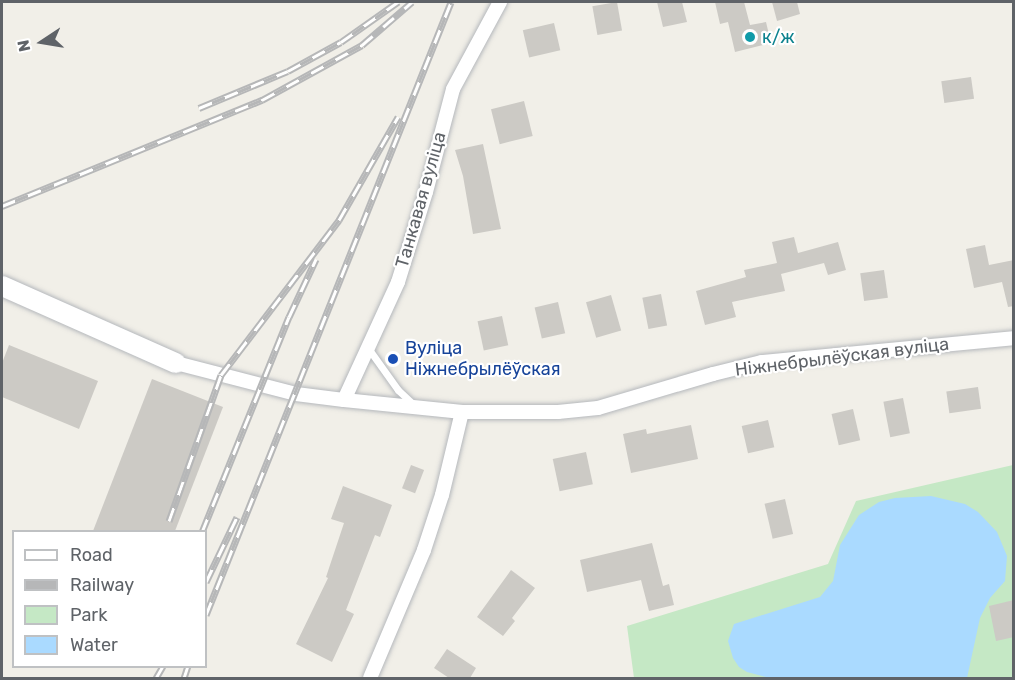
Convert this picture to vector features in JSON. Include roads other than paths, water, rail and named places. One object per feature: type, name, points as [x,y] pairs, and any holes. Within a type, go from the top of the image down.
[{"type":"street","name":"Танкавая вуліца","points":[[344,400],[405,260],[426,192],[453,89],[501,2]]},
{"type":"street","points":[[2,286],[176,363]]},
{"type":"street","name":"Ніжнебрылёўская вуліца","points":[[176,363],[296,394],[462,412],[558,412],[598,408],[762,362],[1014,338]]},
{"type":"street","points":[[370,678],[424,550],[442,495],[462,412]]},
{"type":"lane","points":[[368,348],[398,390],[418,408]]},
{"type":"water","points":[[931,496],[965,504],[978,512],[997,532],[1007,556],[1005,581],[990,598],[980,618],[967,678],[770,678],[747,672],[739,667],[733,658],[728,641],[734,624],[820,597],[833,581],[840,545],[859,515],[879,502],[895,498]]},
{"type":"railway","points":[[199,108],[288,71],[341,42],[398,2]]},
{"type":"railway","points":[[2,206],[262,100],[362,45],[412,2]]},
{"type":"railway","points":[[207,612],[451,2]]},
{"type":"railway","points":[[169,521],[221,375],[339,220],[398,117]]},
{"type":"railway","points":[[203,530],[289,317],[316,259]]},
{"type":"railway","points":[[207,580],[237,517]]},
{"type":"railway","points":[[156,678],[162,668]]},
{"type":"railway","points":[[184,678],[187,668]]},
{"type":"place","name":"к/ж","points":[[750,37]]},
{"type":"place","name":"Вуліца Ніжнебрылёўская","points":[[393,359]]}]
